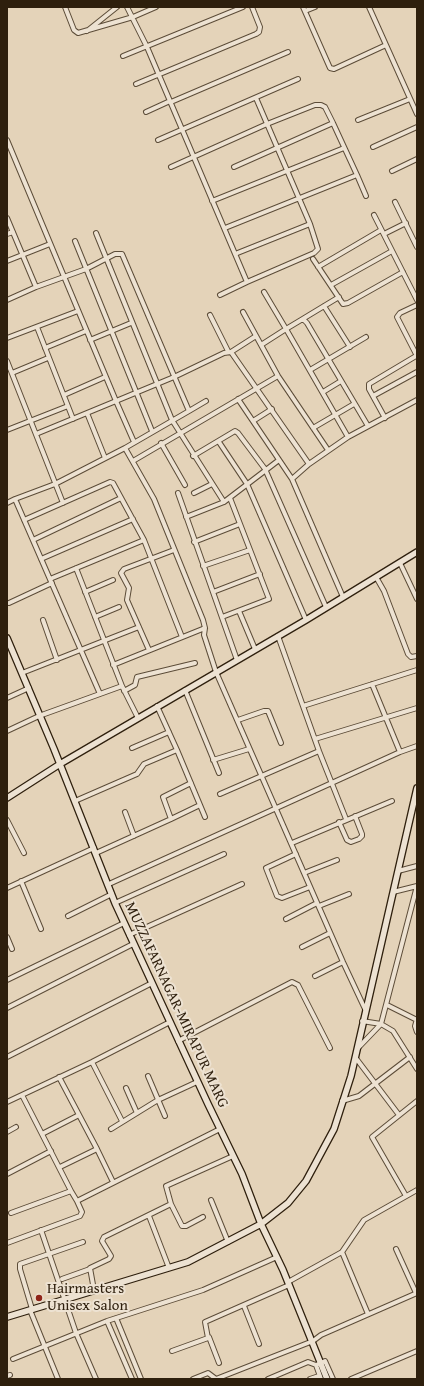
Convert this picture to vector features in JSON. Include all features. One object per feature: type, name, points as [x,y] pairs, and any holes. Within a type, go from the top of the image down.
[{"type":"main road","points":[[7,798],[60,764],[306,620],[417,552]]},
{"type":"main road","name":"MUZZAFARNAGAR-MIRAPUR MARG","points":[[7,638],[109,884],[115,903],[197,1082],[242,1174],[261,1224],[277,1257],[313,1341],[318,1364],[327,1379]]},
{"type":"main road","points":[[7,1317],[188,1262],[261,1224],[288,1203],[306,1181],[334,1129],[355,1057],[362,1021],[416,798],[417,788]]},
{"type":"street","points":[[65,7],[74,30],[78,33],[86,32],[133,17],[156,7]]},
{"type":"street","points":[[86,32],[117,7]]},
{"type":"street","points":[[127,7],[147,47],[183,128],[212,201],[247,282]]},
{"type":"street","points":[[123,56],[243,7]]},
{"type":"street","points":[[136,84],[256,34],[259,32],[260,27],[252,7]]},
{"type":"street","points":[[315,7],[304,9],[330,68],[334,69],[386,45]]},
{"type":"street","points":[[369,7],[417,114]]},
{"type":"street","points":[[146,112],[288,52]]},
{"type":"street","points":[[158,140],[298,79]]},
{"type":"street","points":[[220,295],[317,252],[318,246],[310,224],[256,98]]},
{"type":"street","points":[[358,120],[410,99]]},
{"type":"street","points":[[171,167],[267,124],[318,105],[325,107],[366,196]]},
{"type":"street","points":[[234,167],[276,146],[332,122]]},
{"type":"street","points":[[373,147],[417,127]]},
{"type":"street","points":[[7,140],[105,377],[134,442]]},
{"type":"street","points":[[212,201],[344,148]]},
{"type":"street","points":[[392,171],[417,159]]},
{"type":"street","points":[[224,228],[357,175]]},
{"type":"street","points":[[395,202],[417,247]]},
{"type":"street","points":[[374,215],[417,300]]},
{"type":"street","points":[[7,218],[36,287]]},
{"type":"street","points":[[384,234],[406,223]]},
{"type":"street","points":[[235,254],[310,224]]},
{"type":"street","points":[[318,266],[381,230]]},
{"type":"street","points":[[7,234],[13,232]]},
{"type":"street","points":[[96,233],[131,323],[178,433],[224,502]]},
{"type":"street","points":[[75,241],[152,431]]},
{"type":"street","points":[[7,261],[50,244]]},
{"type":"street","points":[[331,285],[392,251]]},
{"type":"street","points":[[7,300],[64,276],[86,269],[115,254],[122,254],[189,411]]},
{"type":"street","points":[[313,259],[343,304],[348,303],[403,272]]},
{"type":"street","points":[[264,292],[348,437]]},
{"type":"street","points":[[261,345],[339,298]]},
{"type":"street","points":[[385,418],[368,386],[370,383],[417,356],[397,317],[400,313],[417,305]]},
{"type":"street","points":[[324,306],[350,347]]},
{"type":"street","points":[[7,338],[78,311]]},
{"type":"street","points":[[243,312],[278,376],[328,450]]},
{"type":"street","points":[[210,315],[230,352],[309,464]]},
{"type":"street","points":[[301,320],[304,320],[307,323],[368,426]]},
{"type":"street","points":[[90,340],[131,323]]},
{"type":"street","points":[[37,327],[72,419]]},
{"type":"street","points":[[45,348],[86,331]]},
{"type":"street","points":[[36,434],[174,377],[230,352],[256,336]]},
{"type":"street","points":[[310,370],[366,337]]},
{"type":"street","points":[[10,372],[48,358]]},
{"type":"street","points":[[7,361],[10,372],[63,503]]},
{"type":"street","points":[[373,396],[417,372]]},
{"type":"street","points":[[133,460],[278,376]]},
{"type":"street","points":[[64,395],[105,377]]},
{"type":"street","points":[[323,392],[341,381]]},
{"type":"street","points":[[238,399],[292,479],[343,597]]},
{"type":"street","points":[[292,479],[309,464],[348,437],[417,400]]},
{"type":"street","points":[[7,503],[55,484],[125,448],[206,401]]},
{"type":"street","points":[[312,428],[354,404]]},
{"type":"street","points":[[7,430],[68,406]]},
{"type":"street","points":[[253,421],[272,410]]},
{"type":"street","points":[[87,413],[105,458]]},
{"type":"street","points":[[193,456],[237,431],[265,469],[326,608]]},
{"type":"street","points":[[219,442],[247,484],[306,620]]},
{"type":"street","points":[[161,443],[185,485]]},
{"type":"street","points":[[125,448],[151,492],[205,628],[204,635],[216,672],[292,843],[330,933],[365,1009]]},
{"type":"street","points":[[186,517],[224,502],[265,469],[279,460]]},
{"type":"street","points":[[24,520],[110,482],[113,483],[144,540],[182,637]]},
{"type":"street","points":[[194,493],[212,484]]},
{"type":"street","points":[[178,493],[194,542],[237,660]]},
{"type":"street","points":[[33,540],[121,498]]},
{"type":"street","points":[[222,618],[269,599],[230,498]]},
{"type":"street","points":[[15,499],[100,694]]},
{"type":"street","points":[[41,559],[133,519]]},
{"type":"street","points":[[194,542],[240,524]]},
{"type":"street","points":[[9,603],[76,568],[144,540]]},
{"type":"street","points":[[149,650],[128,600],[129,588],[121,573],[124,569],[174,550]]},
{"type":"street","points":[[203,566],[250,550]]},
{"type":"street","points":[[400,563],[417,599]]},
{"type":"street","points":[[76,568],[124,691],[138,718]]},
{"type":"street","points":[[213,592],[260,574]]},
{"type":"street","points":[[376,577],[384,591],[408,654],[411,657],[417,656]]},
{"type":"street","points":[[85,592],[113,580]]},
{"type":"street","points":[[95,617],[119,607]]},
{"type":"street","points":[[239,611],[255,649]]},
{"type":"street","points":[[43,620],[57,660]]},
{"type":"street","points":[[22,673],[82,651],[139,627]]},
{"type":"street","points":[[114,665],[205,628]]},
{"type":"street","points":[[278,636],[319,752],[346,819]]},
{"type":"street","points":[[124,691],[135,685],[137,677],[195,663]]},
{"type":"street","points":[[302,706],[417,670]]},
{"type":"street","points":[[372,684],[400,752]]},
{"type":"street","points":[[7,731],[39,716],[122,686]]},
{"type":"street","points":[[7,698],[29,688]]},
{"type":"street","points":[[185,690],[219,773]]},
{"type":"street","points":[[157,706],[205,817]]},
{"type":"street","points":[[315,739],[417,708]]},
{"type":"street","points":[[238,720],[268,711],[281,743]]},
{"type":"street","points":[[132,748],[169,732]]},
{"type":"street","points":[[109,884],[400,752],[417,746]]},
{"type":"street","points":[[213,760],[249,748]]},
{"type":"street","points":[[75,801],[137,774],[144,764],[177,750]]},
{"type":"street","points":[[220,794],[319,752]]},
{"type":"street","points":[[170,819],[163,797],[191,783]]},
{"type":"street","points":[[292,843],[346,819],[392,801]]},
{"type":"street","points":[[7,888],[134,836],[200,805]]},
{"type":"street","points":[[125,812],[134,836]]},
{"type":"street","points":[[339,822],[347,840],[350,842],[360,839],[362,834],[355,816]]},
{"type":"street","points":[[7,820],[24,852]]},
{"type":"street","points":[[115,903],[224,854]]},
{"type":"street","points":[[296,854],[266,868],[277,896],[282,898],[310,886]]},
{"type":"street","points":[[304,874],[337,860]]},
{"type":"street","points":[[398,871],[417,866]]},
{"type":"street","points":[[21,881],[41,929]]},
{"type":"street","points":[[129,935],[242,884]]},
{"type":"street","points":[[356,1050],[381,1024],[417,886],[393,892]]},
{"type":"street","points":[[68,916],[112,894]]},
{"type":"street","points":[[286,919],[318,905],[349,894]]},
{"type":"street","points":[[7,980],[124,923]]},
{"type":"street","points":[[302,947],[330,933]]},
{"type":"street","points":[[7,937],[12,949]]},
{"type":"street","points":[[7,1008],[133,944]]},
{"type":"street","points":[[315,976],[343,962]]},
{"type":"street","points":[[178,1041],[292,982],[298,985],[330,1048]]},
{"type":"street","points":[[7,1057],[152,984]]},
{"type":"street","points":[[387,1005],[417,1020],[415,1026],[417,1032]]},
{"type":"street","points":[[362,1021],[381,1024],[396,1034],[417,1069]]},
{"type":"street","points":[[7,1102],[92,1062],[170,1022]]},
{"type":"street","points":[[355,1057],[399,1115]]},
{"type":"street","points":[[342,1101],[356,1098],[410,1057]]},
{"type":"street","points":[[92,1062],[122,1121]]},
{"type":"street","points":[[148,1076],[165,1116]]},
{"type":"street","points":[[59,1077],[97,1149],[112,1182]]},
{"type":"street","points":[[111,1129],[158,1100],[197,1082]]},
{"type":"street","points":[[126,1088],[137,1113]]},
{"type":"street","points":[[7,1243],[80,1216],[82,1212],[22,1095]]},
{"type":"street","points":[[406,1196],[372,1139],[374,1134],[417,1102]]},
{"type":"street","points":[[42,1134],[79,1115]]},
{"type":"street","points":[[7,1132],[16,1128]]},
{"type":"street","points":[[77,1201],[112,1182],[220,1129]]},
{"type":"street","points":[[60,1167],[97,1149]]},
{"type":"street","points":[[7,1174],[51,1151]]},
{"type":"street","points":[[203,1217],[186,1226],[182,1226],[171,1204],[166,1188],[167,1185],[233,1156]]},
{"type":"street","points":[[219,1363],[208,1337],[204,1322],[244,1306],[342,1252],[364,1220],[417,1190]]},
{"type":"street","points":[[11,1213],[71,1191]]},
{"type":"street","points":[[211,1200],[228,1242]]},
{"type":"street","points":[[62,1280],[90,1269],[110,1258],[102,1241],[104,1237],[171,1204]]},
{"type":"street","points":[[149,1216],[169,1268]]},
{"type":"street","points":[[41,1230],[76,1333],[96,1379]]},
{"type":"street","points":[[58,1379],[31,1310],[19,1267],[21,1263],[84,1242]]},
{"type":"street","points":[[193,1379],[208,1373],[216,1379],[313,1341],[368,1314],[416,1293],[396,1249]]},
{"type":"street","points":[[342,1252],[368,1314]]},
{"type":"street","points":[[14,1359],[107,1321],[203,1290],[277,1257]]},
{"type":"street","points":[[90,1269],[94,1290]]},
{"type":"street","points":[[244,1306],[258,1344]]},
{"type":"street","points":[[116,1318],[141,1379]]},
{"type":"street","points":[[107,1321],[132,1379]]},
{"type":"street","points":[[172,1351],[208,1337]]},
{"type":"street","points":[[351,1379],[417,1351]]},
{"type":"street","points":[[268,1379],[308,1362],[318,1364],[325,1361],[333,1379]]},
{"type":"street","points":[[310,1379],[320,1377],[318,1364]]},
{"type":"place","name":"Hairmasters Unisex Salon","points":[[39,1298]]}]
